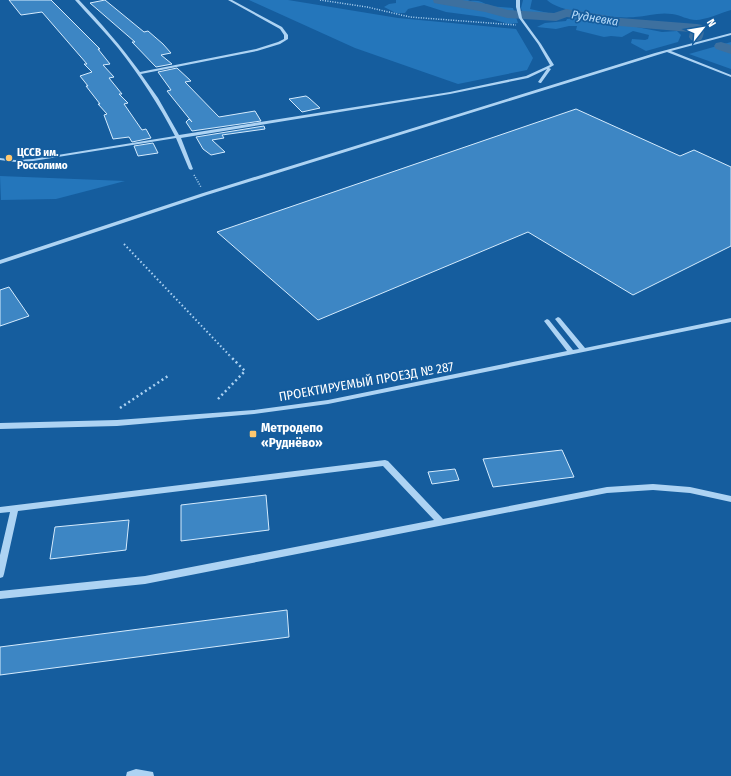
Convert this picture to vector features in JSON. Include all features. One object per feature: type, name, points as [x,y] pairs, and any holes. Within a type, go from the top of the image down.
[{"type":"street","points":[[76,0],[100,24],[139,73],[178,136],[191,169]]},
{"type":"street","points":[[139,73],[257,50],[279,43],[286,39],[286,35],[281,28],[230,0]]},
{"type":"street","points":[[518,0],[517,11],[524,26],[537,39],[552,65]]},
{"type":"street","points":[[0,262],[205,194],[667,51],[731,34]]},
{"type":"street","points":[[667,51],[731,76]]},
{"type":"street","points":[[540,82],[552,65]]},
{"type":"street","points":[[0,159],[15,161],[33,160],[337,112],[496,84],[542,72],[552,65]]},
{"type":"street","points":[[558,319],[584,350]]},
{"type":"street","name":"ПРОЕКТИРУЕМЫЙ ПРОЕЗД № 287","points":[[0,426],[117,424],[261,411],[328,402],[731,320]]},
{"type":"street","points":[[547,322],[572,353]]},
{"type":"street","points":[[0,510],[385,463],[440,522]]},
{"type":"street","points":[[0,595],[145,580],[607,490],[653,486],[690,490],[731,498]]},
{"type":"street","points":[[0,574],[15,508]]},
{"type":"street","points":[[131,776],[136,774],[149,776]]},
{"type":"path","points":[[320,0],[367,7],[410,17],[524,26]]},
{"type":"path","points":[[329,0],[336,3]]},
{"type":"path","points":[[496,24],[521,20]]},
{"type":"path","points":[[191,169],[202,190]]},
{"type":"path","points":[[124,244],[245,371],[218,399]]},
{"type":"path","points":[[120,408],[168,376]]},
{"type":"shaded area","points":[[249,0],[288,0],[398,18],[516,29],[533,58],[527,70],[458,84],[355,48]]},
{"type":"shaded area","points":[[396,0],[480,1],[488,6],[513,8],[518,23],[509,24],[484,17],[446,12],[424,5],[408,9],[405,13],[396,13],[384,7],[389,4],[396,3]]},
{"type":"shaded area","points":[[523,0],[532,0],[530,9],[553,14],[555,20],[525,18],[521,8]]},
{"type":"shaded area","points":[[547,0],[731,0],[731,10],[700,20],[667,14],[615,17],[575,12],[553,5]]},
{"type":"shaded area","points":[[576,18],[591,21],[601,20],[662,32],[677,31],[681,35],[678,42],[646,51],[631,43],[632,39],[648,39],[649,35],[633,31],[622,37],[604,37],[576,30],[577,26],[556,29],[537,27],[545,23],[566,21],[567,19]]},
{"type":"shaded area","points":[[731,42],[731,69],[689,54]]},
{"type":"shaded area","points":[[0,176],[125,181],[56,199],[1,200]]},
{"type":"building","points":[[9,0],[51,0],[100,49],[98,49],[110,64],[103,65],[114,77],[109,78],[122,94],[119,94],[128,103],[124,104],[142,130],[146,129],[151,138],[132,142],[129,137],[113,139],[104,115],[107,114],[98,104],[100,104],[80,76],[92,72],[84,64],[87,64],[42,12],[21,15]]},
{"type":"building","points":[[105,0],[144,32],[148,31],[163,44],[171,53],[161,55],[172,64],[156,67],[132,42],[135,42],[90,3]]},
{"type":"building","points":[[177,68],[191,81],[185,82],[219,117],[255,111],[261,121],[192,131],[186,122],[189,119],[192,122],[167,91],[171,90],[158,72]]},
{"type":"building","points":[[306,96],[320,108],[302,112],[289,99]]},
{"type":"building","points":[[576,109],[680,156],[694,150],[731,167],[731,246],[633,295],[528,232],[318,320],[217,232]]},
{"type":"building","points":[[264,126],[265,129],[222,135],[224,138],[212,140],[225,152],[211,155],[203,149],[196,137]]},
{"type":"building","points":[[153,143],[158,153],[138,156],[134,146]]},
{"type":"building","points":[[9,287],[29,316],[0,326],[0,290]]},
{"type":"building","points":[[562,450],[574,477],[493,487],[483,459]]},
{"type":"building","points":[[455,469],[459,480],[432,484],[428,472]]},
{"type":"building","points":[[266,495],[269,530],[181,541],[181,505]]},
{"type":"building","points":[[129,520],[126,550],[50,559],[55,527]]},
{"type":"building","points":[[287,610],[289,637],[0,675],[0,647]]},
{"type":"waterway","name":"Рудневка","points":[[439,0],[487,8],[507,14],[556,17],[566,13],[620,22],[697,28],[696,37]]},
{"type":"waterway","name":"Рудневка","points":[[721,46],[731,50]]},
{"type":"place","name":"ЦССВ им. Россолимо","points":[[9,158]]},
{"type":"place","name":"Метродепо «Руднёво»","points":[[253,434]]}]
